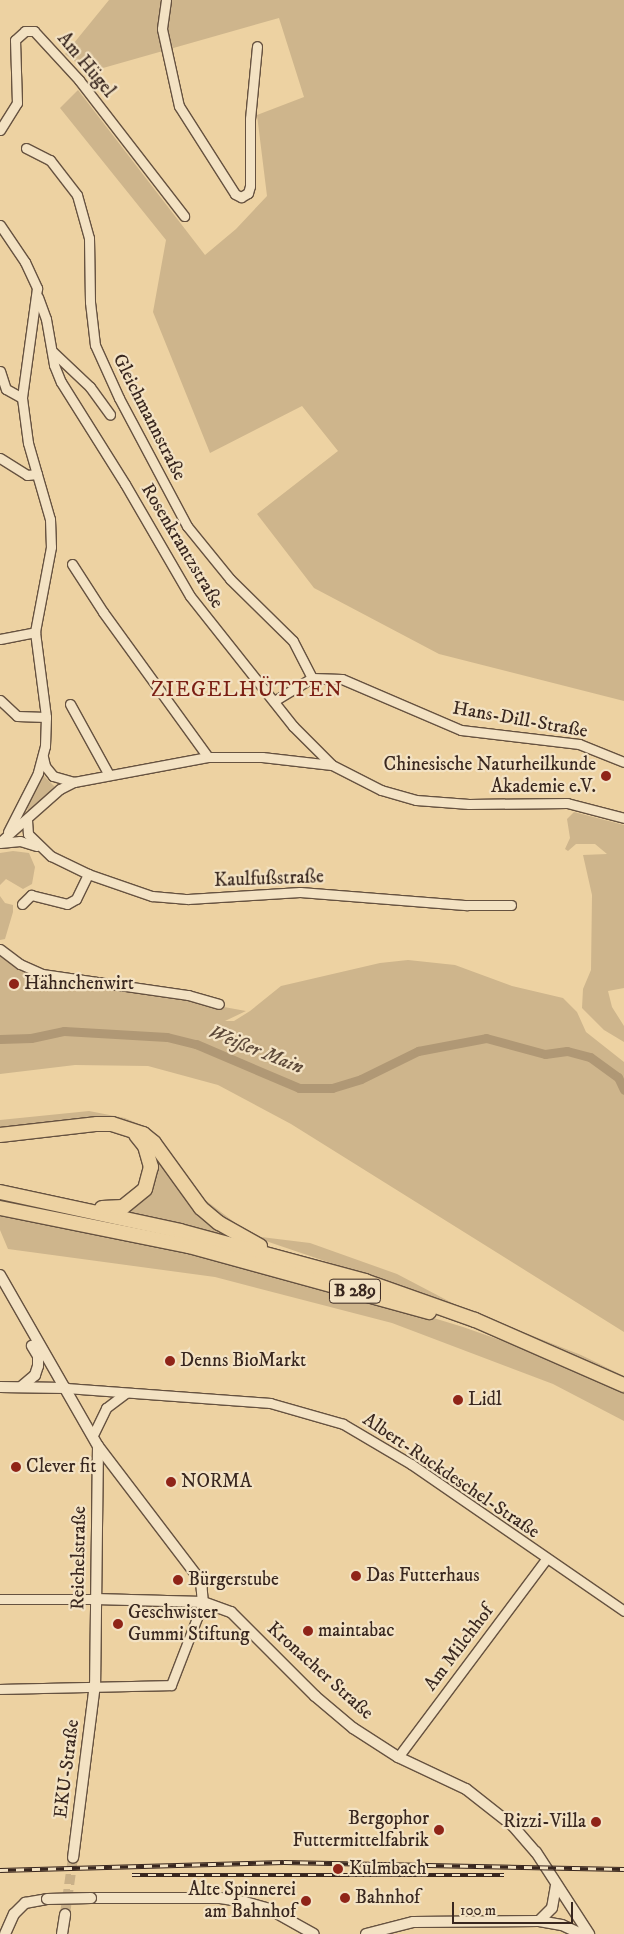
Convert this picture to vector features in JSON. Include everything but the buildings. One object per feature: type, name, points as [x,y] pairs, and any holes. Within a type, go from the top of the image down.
[{"type":"highway","points":[[1,1136],[97,1124],[132,1130],[154,1143],[183,1187],[207,1213],[231,1230],[283,1257]]},
{"type":"highway","points":[[0,1192],[72,1206],[122,1207],[144,1189],[149,1179],[149,1158],[132,1130]]},
{"type":"highway","name":"B 289","points":[[72,1206],[283,1257],[427,1302],[624,1385]]},
{"type":"highway","name":"B 289","points":[[0,1208],[189,1246],[424,1311],[520,1341]]},
{"type":"street","points":[[166,0],[162,29],[179,106],[235,194],[241,197],[248,193],[250,186],[250,118],[257,46]]},
{"type":"street","name":"Am Hügel","points":[[0,130],[17,103],[15,40],[25,31],[34,31],[79,80],[184,216]]},
{"type":"street","name":"Gleichmannstraße","points":[[26,148],[50,160],[77,195],[89,238],[90,302],[96,345],[119,398],[187,526],[230,580],[293,641],[312,678]]},
{"type":"street","name":"Rosenkrantzstraße","points":[[0,225],[25,262],[46,319],[51,350],[61,382],[125,484],[190,596],[310,747],[332,764]]},
{"type":"street","points":[[0,842],[17,817],[43,755],[46,717],[35,632],[51,547],[50,519],[28,443],[22,398],[38,297]]},
{"type":"street","points":[[51,350],[90,387],[110,416]]},
{"type":"street","points":[[0,372],[6,389],[22,398]]},
{"type":"street","points":[[0,458],[27,475],[37,474]]},
{"type":"street","points":[[72,564],[103,612],[208,757]]},
{"type":"street","points":[[0,640],[35,632]]},
{"type":"street","points":[[274,701],[312,678]]},
{"type":"street","name":"Hans-Dill-Straße","points":[[312,678],[356,682],[408,709],[462,730],[578,744],[624,762]]},
{"type":"street","points":[[0,700],[17,716],[46,717]]},
{"type":"street","points":[[70,704],[109,775]]},
{"type":"street","points":[[43,755],[49,773],[58,779],[74,782]]},
{"type":"street","points":[[0,842],[60,789],[74,782],[208,757],[262,756],[332,764],[381,790],[416,800],[469,804],[567,803],[624,818]]},
{"type":"street","points":[[17,817],[26,820]]},
{"type":"street","points":[[26,820],[28,834],[38,846]]},
{"type":"street","name":"Kaulfußstraße","points":[[0,842],[20,841],[38,846],[88,874],[171,899],[300,892],[467,905],[511,906]]},
{"type":"street","points":[[22,904],[31,895],[67,904],[76,899],[88,874]]},
{"type":"street","points":[[0,948],[20,964],[42,974],[188,995],[219,1004]]},
{"type":"street","points":[[0,1275],[23,1317],[94,1433]]},
{"type":"street","points":[[22,1386],[35,1375],[38,1366],[38,1356],[26,1335],[23,1317]]},
{"type":"street","points":[[0,1387],[66,1388]]},
{"type":"street","name":"Albert-Ruckdeschel-Straße","points":[[66,1388],[270,1403],[343,1424],[411,1464],[546,1559],[624,1611]]},
{"type":"street","points":[[94,1433],[106,1408],[126,1393]]},
{"type":"street","name":"Reichelstraße","points":[[94,1433],[98,1446],[95,1684]]},
{"type":"street","points":[[0,1688],[95,1684],[171,1685],[203,1602],[201,1581],[98,1446]]},
{"type":"street","name":"Am Milchhof","points":[[398,1757],[546,1559]]},
{"type":"street","points":[[0,1599],[95,1599]]},
{"type":"street","name":"Kronacher Straße","points":[[95,1599],[203,1602],[231,1612],[315,1696],[353,1728],[398,1757],[466,1789],[489,1806],[536,1852],[556,1886],[589,1934]]},
{"type":"street","name":"EKU-Straße","points":[[74,1858],[95,1684]]},
{"type":"street","points":[[539,1921],[552,1908],[556,1886]]},
{"type":"street","points":[[5,1934],[14,1914],[25,1904],[46,1898],[220,1898],[245,1902],[269,1909],[314,1934]]},
{"type":"street","points":[[62,1934],[65,1914]]},
{"type":"street","points":[[366,1934],[413,1922],[539,1921],[562,1925],[581,1934]]},
{"type":"shaded area","points":[[109,0],[624,0],[624,701],[439,654],[314,588],[257,514],[338,451],[302,406],[210,453],[153,312],[166,240],[60,108],[78,90],[205,255],[236,229],[267,196],[257,115],[304,97],[279,18],[89,72],[65,54]]},
{"type":"shaded area","points":[[43,775],[56,788],[28,811],[27,808]]},
{"type":"shaded area","points":[[574,812],[624,825],[624,988],[608,991],[612,1007],[624,1026],[624,1042],[604,1030],[582,1008],[583,989],[591,970],[592,895],[583,855],[607,854],[595,844],[576,844],[568,851],[565,849],[570,838],[567,819]]},
{"type":"shaded area","points":[[13,851],[29,853],[35,867],[32,884],[23,889],[6,879],[0,885],[0,853]]},
{"type":"shaded area","points":[[0,896],[5,903],[13,905],[13,912],[5,939],[0,940]]},
{"type":"shaded area","points":[[0,952],[42,974],[246,1011],[225,1021],[234,1021],[250,1011],[281,986],[380,963],[408,960],[455,965],[512,986],[563,998],[577,1012],[586,1032],[624,1062],[624,1332],[291,1124],[218,1085],[148,1066],[75,1065],[0,1074]]},
{"type":"shaded area","points":[[89,1111],[125,1118],[146,1127],[164,1144],[200,1196],[238,1225],[261,1237],[310,1243],[397,1274],[458,1306],[581,1355],[624,1376],[624,1380],[375,1278],[248,1235],[216,1216],[137,1125],[112,1118],[0,1127],[0,1120]]},
{"type":"shaded area","points":[[152,1152],[239,1242],[121,1215],[135,1205]]},
{"type":"shaded area","points":[[11,1215],[157,1244],[391,1305],[463,1327],[526,1349],[624,1391],[624,1421],[553,1384],[392,1323],[215,1277],[8,1249],[0,1230],[0,1216],[11,1218]]},
{"type":"waterway","name":"Weißer Main","points":[[0,1039],[31,1038],[64,1031],[167,1037],[196,1044],[299,1088],[332,1088],[361,1079],[418,1051],[486,1038],[545,1054],[567,1051],[590,1057],[618,1077],[624,1090]]},
{"type":"tunnel","points":[[65,1914],[73,1858]]},
{"type":"railway","points":[[0,1870],[284,1862],[624,1869]]},
{"type":"railway","points":[[132,1875],[504,1875]]},
{"type":"place","name":"Chinesische Naturheilkunde Akademie e.V.","points":[[606,776]]},
{"type":"place","name":"Hähnchenwirt","points":[[14,984]]},
{"type":"place","name":"Denns BioMarkt","points":[[170,1361]]},
{"type":"place","name":"Lidl","points":[[458,1400]]},
{"type":"place","name":"Clever fit","points":[[16,1467]]},
{"type":"place","name":"NORMA","points":[[171,1482]]},
{"type":"place","name":"Das Futterhaus","points":[[356,1576]]},
{"type":"place","name":"Bürgerstube","points":[[178,1580]]},
{"type":"place","name":"Geschwister Gummi Stiftung","points":[[118,1624]]},
{"type":"place","name":"maintabac","points":[[308,1631]]},
{"type":"place","name":"Rizzi-Villa","points":[[596,1822]]},
{"type":"place","name":"Bergophor Futtermittelfabrik","points":[[439,1830]]},
{"type":"place","name":"Kulmbach","points":[[338,1869]]},
{"type":"place","name":"Bahnhof","points":[[345,1898]]},
{"type":"place","name":"Alte Spinnerei am Bahnhof","points":[[306,1901]]},
{"type":"district","name":"ZIEGELHÜTTEN","points":[[247,690]]}]
